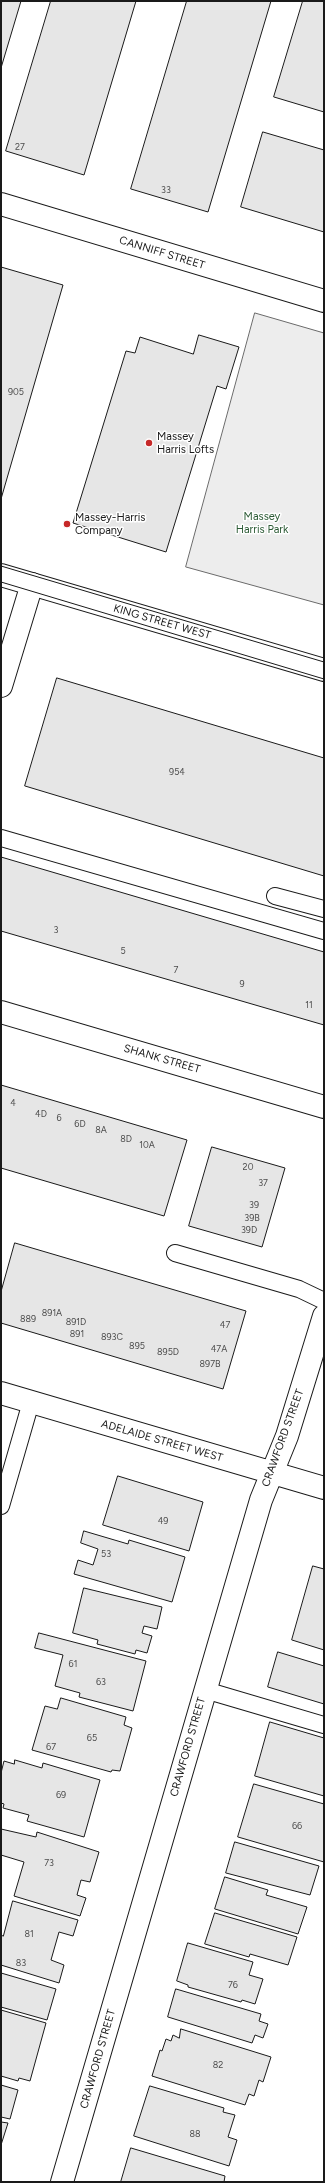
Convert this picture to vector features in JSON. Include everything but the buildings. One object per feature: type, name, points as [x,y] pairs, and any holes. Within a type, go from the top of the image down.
[{"type":"street","name":"CANNIFF STREET","points":[[1,204],[324,301]]},
{"type":"street","name":"KING STREET WEST","points":[[1,575],[324,670]]},
{"type":"street","points":[[1,686],[32,584]]},
{"type":"street","name":"SHANK STREET","points":[[1,1012],[324,1107]]},
{"type":"street","name":"CRAWFORD STREET","points":[[62,2182],[261,1500],[287,1436],[324,1316]]},
{"type":"street","name":"ADELAIDE STREET WEST","points":[[1,1393],[324,1488]]},
{"type":"lane","points":[[1,838],[324,931]]},
{"type":"lane","points":[[275,896],[324,909]]},
{"type":"lane","points":[[175,1253],[299,1289],[324,1301]]},
{"type":"lane","points":[[1,1506],[31,1402]]},
{"type":"lane","points":[[205,1690],[324,1725]]},
{"type":"shaded area","name":"Massey Harris Park","points":[[255,313],[324,333],[324,605],[186,567]]},
{"type":"tram line","points":[[1,566],[324,662]]},
{"type":"tram line","points":[[1,582],[324,679]]},
{"type":"place","name":"Massey Harris Lofts","points":[[149,443]]},
{"type":"place","name":"Massey-Harris Company","points":[[67,524]]}]
